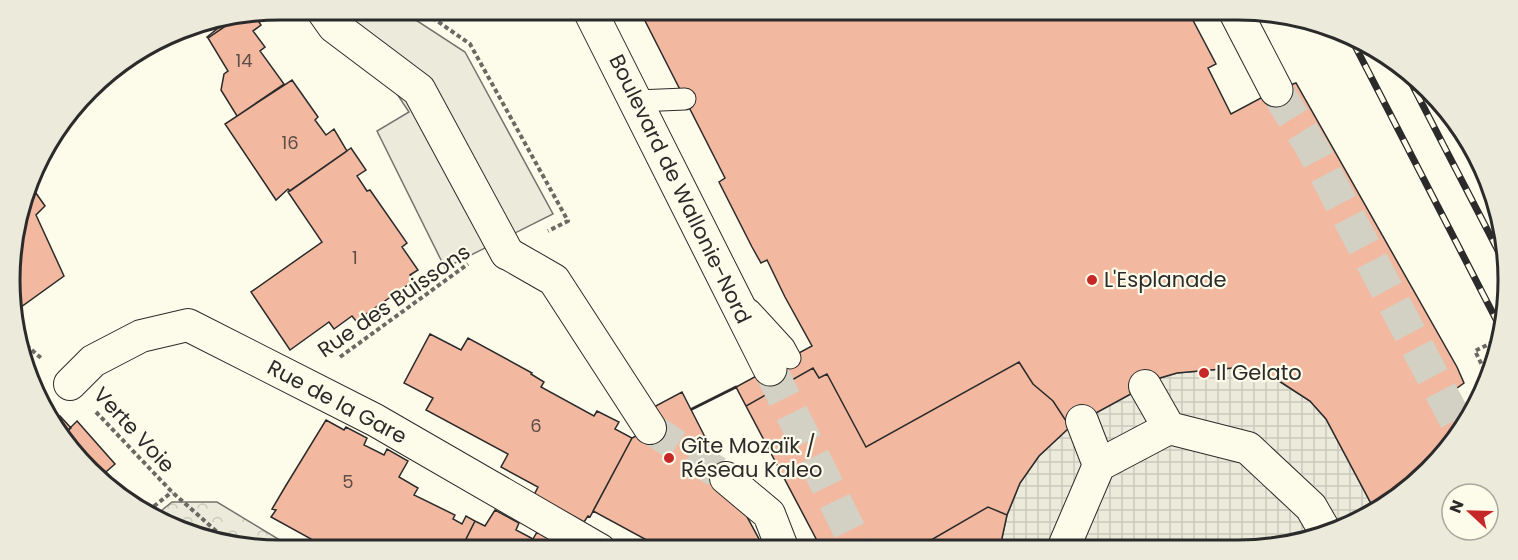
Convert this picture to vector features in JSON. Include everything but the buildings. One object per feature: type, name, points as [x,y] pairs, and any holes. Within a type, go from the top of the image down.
[{"type":"main road","points":[[330,20],[334,26],[419,90],[507,253]]},
{"type":"main road","name":"Boulevard de Wallonie-Nord","points":[[595,20],[726,283],[780,363]]},
{"type":"main road","points":[[1240,20],[1276,90]]},
{"type":"street","points":[[507,253],[554,280],[650,428]]},
{"type":"street","name":"Rue de la Gare","points":[[70,384],[93,361],[141,336],[188,325],[375,420],[583,540]]},
{"type":"street","points":[[1145,386],[1168,428]]},
{"type":"street","points":[[1082,421],[1099,465]]},
{"type":"street","points":[[1067,540],[1099,465],[1168,428],[1248,448],[1311,507],[1321,527]]},
{"type":"street","points":[[726,478],[769,514],[779,540]]},
{"type":"lane","points":[[637,101],[685,99]]},
{"type":"path","points":[[436,20],[470,44],[568,221],[507,253]]},
{"type":"path","name":"Rue des Buissons","points":[[304,384],[477,257],[507,253]]},
{"type":"path","points":[[1484,368],[1475,351],[1491,343]]},
{"type":"path","name":"Verte Voie","points":[[28,346],[70,384],[171,492],[218,533]]},
{"type":"path","points":[[152,507],[171,492]]},
{"type":"green space","points":[[172,502],[217,502],[280,540],[246,538],[213,532],[160,511]]},
{"type":"shaded area","points":[[348,20],[416,20],[465,52],[553,214],[445,268],[377,131],[409,112]]},
{"type":"shaded area","points":[[1233,368],[1256,371],[1279,381],[1310,401],[1326,419],[1371,504],[1322,527],[1255,540],[1002,540],[1007,515],[1020,483],[1039,456],[1070,427],[1160,378],[1177,373]]},
{"type":"tunnel","points":[[1276,90],[1311,146],[1457,422]]},
{"type":"tunnel","points":[[770,369],[854,540]]},
{"type":"tunnel","points":[[650,428],[726,478]]},
{"type":"railway","points":[[1356,48],[1495,318]]},
{"type":"railway","points":[[1414,88],[1496,247]]},
{"type":"wall","points":[[692,409],[736,387]]},
{"type":"place","name":"L'Esplanade","points":[[1092,280]]},
{"type":"place","name":"Il Gelato","points":[[1204,373]]},
{"type":"place","name":"Gîte Mozaïk / Réseau Kaleo","points":[[669,458]]}]
